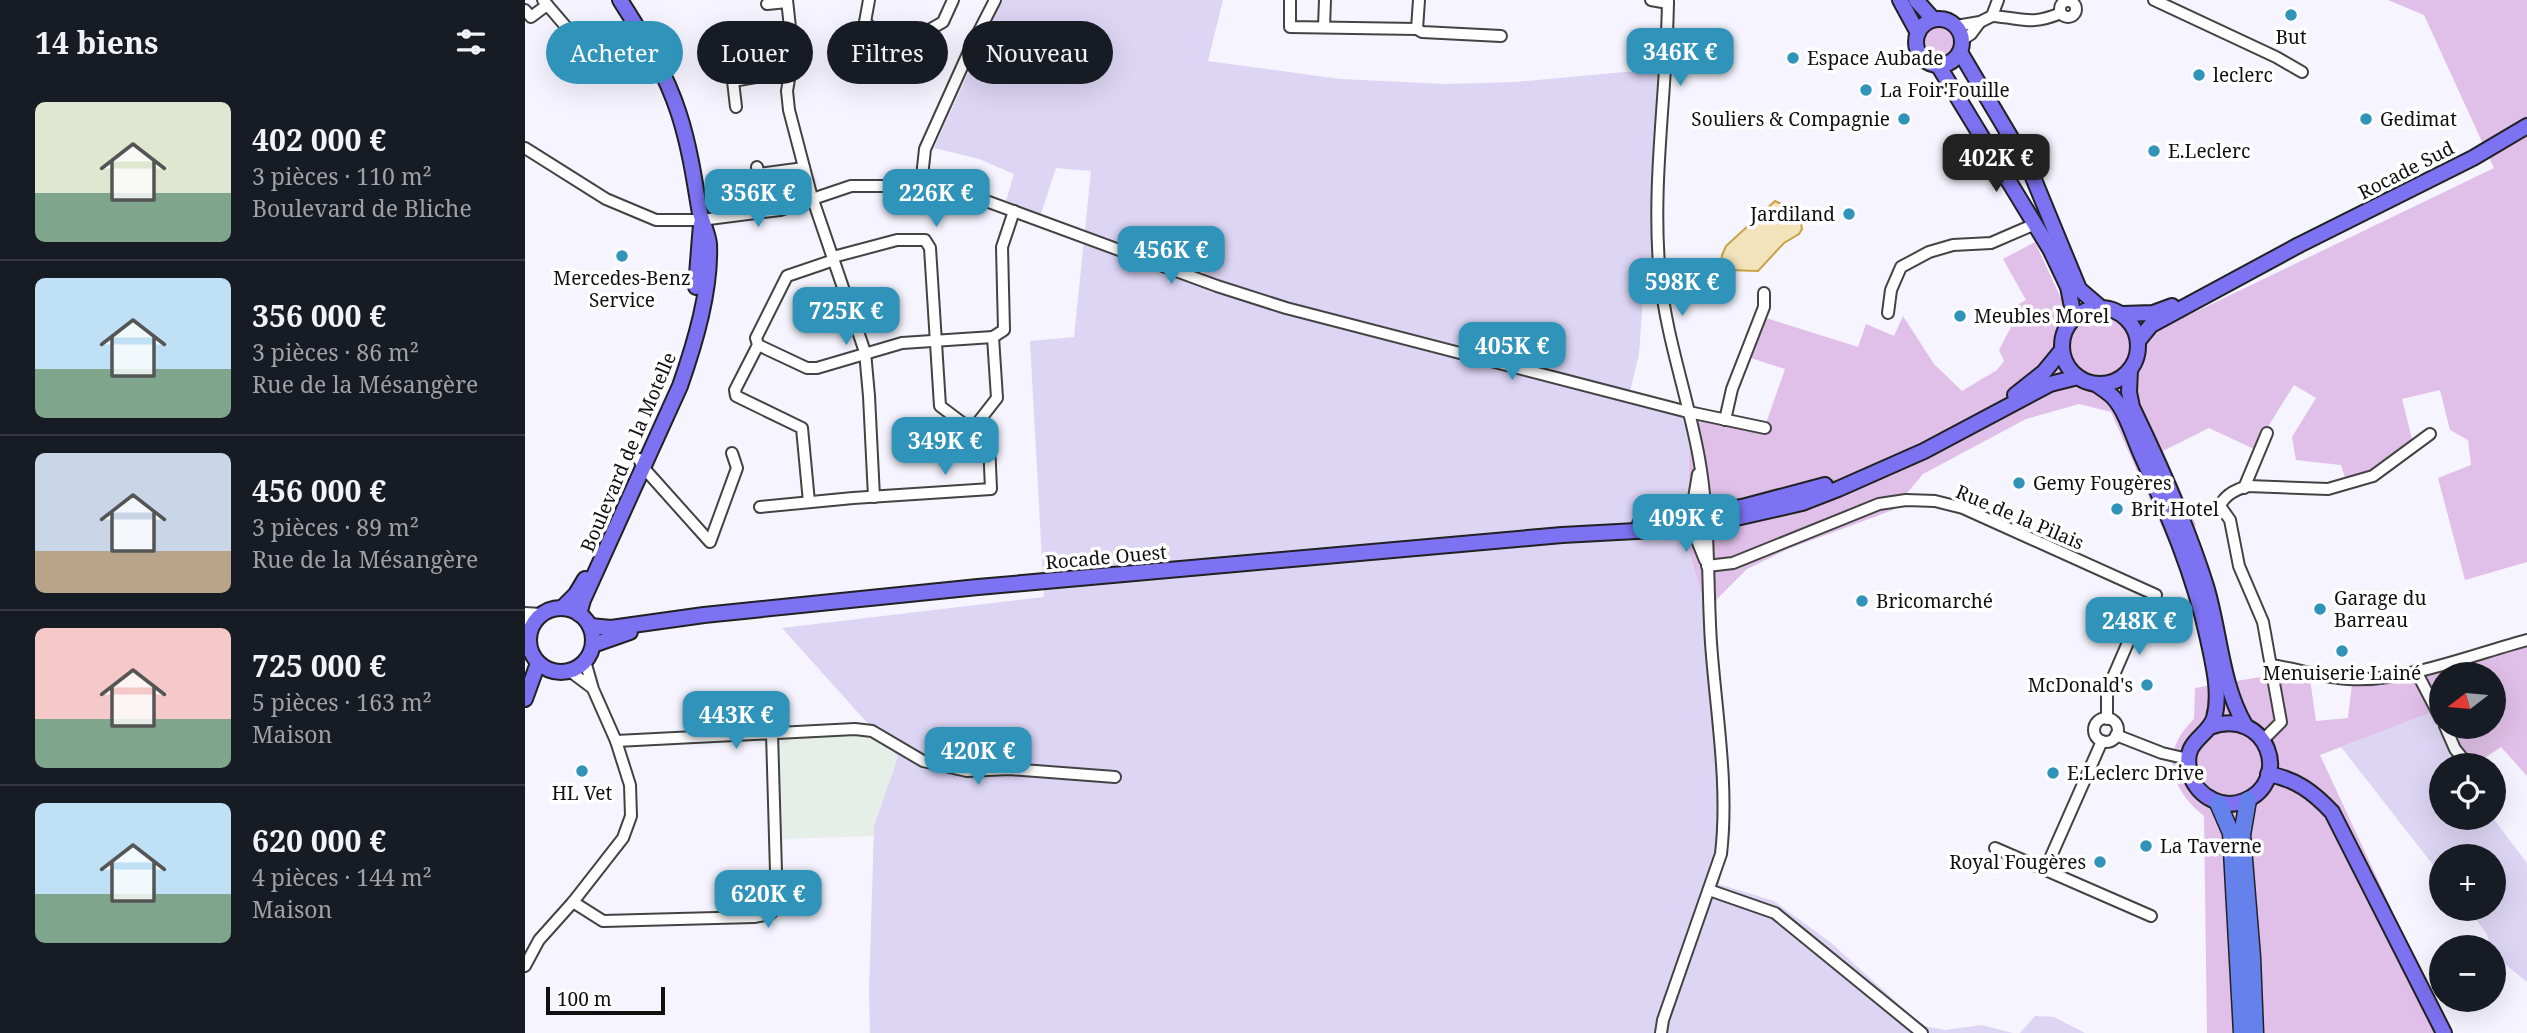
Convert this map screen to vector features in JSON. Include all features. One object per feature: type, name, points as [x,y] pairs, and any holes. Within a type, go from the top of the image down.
[{"type":"highway","points":[[2248,800],[2242,835],[2255,1033]]},
{"type":"highway","points":[[2218,803],[2231,833],[2242,1033]]},
{"type":"main road","name":"Boulevard de la Motelle","points":[[620,0],[642,34],[679,114],[691,160],[701,220]]},
{"type":"main road","name":"Boulevard de la Motelle","points":[[579,614],[687,350],[695,296],[704,194],[687,110],[649,26],[631,0]]},
{"type":"main road","points":[[1900,0],[1918,33]]},
{"type":"main road","points":[[1916,0],[1933,19]]},
{"type":"main road","points":[[1961,46],[1951,62],[1938,65],[1931,64],[1921,55],[1916,44],[1918,33],[1933,19],[1946,19],[1956,26],[1961,46],[2030,170],[2079,289],[2100,307],[2122,314],[2135,330],[2138,351],[2130,370],[2129,392],[2132,407],[2191,541],[2217,630],[2236,710],[2245,725],[2263,740],[2268,751],[2268,774],[2264,785],[2248,800],[2218,803],[2205,796],[2190,773],[2188,759],[2192,746],[2199,735],[2210,727],[2221,723],[2245,725]]},
{"type":"main road","points":[[1938,65],[2035,224],[2064,277],[2074,317]]},
{"type":"main road","name":"Rocade Sud","points":[[2138,341],[2151,326],[2299,245],[2473,158],[2527,126]]},
{"type":"main road","name":"Rocade Sud","points":[[2122,314],[2154,313],[2172,306],[2283,250],[2299,245]]},
{"type":"main road","points":[[2100,307],[2090,308],[2074,317],[2067,327],[2062,350],[2065,360],[2078,377],[2096,384],[2113,397],[2122,411],[2177,537],[2197,596],[2213,666],[2217,700],[2210,727]]},
{"type":"main road","name":"Rocade Ouest","points":[[1988,416],[2044,372],[2062,350]]},
{"type":"main road","points":[[2096,384],[2109,383],[2130,370]]},
{"type":"main road","name":"Rocade Ouest","points":[[590,626],[611,628],[704,615],[978,587],[1699,524],[1802,503],[1924,451],[2050,384],[2078,377]]},
{"type":"main road","name":"Boulevard de la Motelle","points":[[562,608],[576,594],[586,578],[641,463]]},
{"type":"main road","points":[[562,608],[579,614],[590,626],[593,645],[586,661],[572,672],[551,671],[538,663],[529,644],[527,620],[535,620],[551,609],[562,608]]},
{"type":"main road","name":"Rocade Ouest","points":[[593,645],[654,623]]},
{"type":"main road","points":[[527,695],[538,663]]},
{"type":"main road","points":[[527,695],[551,671]]},
{"type":"main road","points":[[2268,774],[2302,785],[2316,795],[2332,813],[2444,1033]]},
{"type":"street","points":[[869,0],[865,22],[873,29],[929,30],[943,22],[953,0]]},
{"type":"street","points":[[921,186],[925,149],[995,0]]},
{"type":"street","points":[[1290,0],[1290,27],[1417,29],[1430,34],[1501,36]]},
{"type":"street","points":[[1324,27],[1325,0]]},
{"type":"street","points":[[1417,29],[1419,0]]},
{"type":"street","points":[[1651,0],[1668,2],[1659,174],[1660,273],[1664,310],[1691,412],[1699,461],[1699,524],[1707,566],[1724,827],[1721,854],[1663,1020],[1661,1033]]},
{"type":"street","points":[[1992,16],[1998,0]]},
{"type":"street","points":[[1956,26],[1980,22],[1992,16],[2042,22],[2061,13],[2066,17],[2072,16],[2076,7],[2088,0]]},
{"type":"street","points":[[2154,0],[2276,57],[2302,72]]},
{"type":"street","points":[[767,4],[787,1],[789,21]]},
{"type":"street","points":[[525,10],[531,17],[545,3],[561,21]]},
{"type":"street","points":[[1961,46],[1980,22]]},
{"type":"street","points":[[733,84],[736,107]]},
{"type":"street","points":[[788,84],[789,110],[804,168],[865,352],[874,497]]},
{"type":"street","points":[[525,148],[606,199],[656,220],[701,220],[780,210],[851,186],[921,186],[967,194],[1217,286],[1341,323],[1691,412],[1765,428]]},
{"type":"street","points":[[757,167],[759,174],[804,168]]},
{"type":"street","points":[[758,345],[811,368],[902,343],[993,337],[1004,330],[1002,247],[1014,211]]},
{"type":"street","points":[[1888,313],[1891,290],[1901,267],[1929,252],[1953,245],[1991,243],[2035,224]]},
{"type":"street","points":[[760,508],[991,489],[989,443],[940,406],[930,248],[925,240],[897,240],[786,276],[757,338],[758,345],[735,390],[736,396],[802,428],[809,502]]},
{"type":"street","points":[[1725,420],[1733,389],[1765,307],[1764,293]]},
{"type":"street","points":[[972,430],[997,398],[993,337]]},
{"type":"street","points":[[2244,488],[2267,433]]},
{"type":"street","points":[[2263,740],[2281,722],[2269,646],[2263,622],[2239,566],[2230,520],[2220,506],[2223,500],[2244,488],[2328,489],[2373,476],[2430,434]]},
{"type":"street","points":[[641,463],[710,542],[737,468],[732,453]]},
{"type":"street","name":"Rue de la Pilais","points":[[1707,566],[1733,563],[1879,503],[1935,501],[1963,508],[2156,595],[2148,612],[2139,617],[2110,684],[2107,719]]},
{"type":"street","points":[[2270,665],[2352,680],[2416,671],[2527,640]]},
{"type":"street","points":[[525,966],[539,940],[623,838],[631,816],[631,785],[616,741],[593,689],[586,661]]},
{"type":"street","points":[[2416,671],[2429,696]]},
{"type":"street","points":[[572,672],[593,689]]},
{"type":"street","points":[[2107,719],[2116,724],[2116,735],[2109,742],[2102,741],[2095,734],[2095,727],[2101,720],[2107,719]]},
{"type":"street","points":[[616,741],[855,729],[873,731],[923,761],[967,771],[1009,769],[1115,776]]},
{"type":"street","points":[[573,902],[603,921],[754,917],[770,914],[777,907],[772,733]]},
{"type":"street","points":[[2116,735],[2162,753],[2188,759]]},
{"type":"street","points":[[2045,870],[2102,741]]},
{"type":"street","points":[[1994,848],[2151,916]]},
{"type":"street","points":[[1709,890],[1775,913],[1922,1033]]},
{"type":"shaded area","points":[[1001,0],[1223,0],[1208,61],[1340,79],[1445,84],[1515,82],[1658,69],[1653,171],[1662,171],[1667,296],[1643,299],[1639,354],[1630,392],[1695,406],[1729,417],[1690,424],[1687,544],[1704,601],[1717,599],[1715,608],[1731,830],[1719,884],[1774,901],[1830,942],[1923,1026],[1945,1030],[1982,1025],[2013,1033],[870,1033],[874,826],[898,757],[782,628],[1044,597],[1030,341],[1074,337],[1091,171],[1056,168],[1041,214],[1006,201],[1014,174],[979,159],[934,148],[963,84],[1113,84],[1113,21],[991,21]],"holes":[[[1149,226],[1201,230],[1204,285],[1137,263]]]},
{"type":"shaded area","points":[[2388,0],[2527,0],[2527,562],[2465,580],[2438,478],[2471,465],[2468,440],[2450,430],[2440,390],[2402,399],[2412,439],[2424,443],[2348,487],[2341,465],[2296,460],[2292,437],[2316,398],[2294,385],[2254,449],[2209,428],[2163,451],[2196,525],[2169,543],[2111,412],[2079,404],[2026,419],[1923,474],[1893,510],[1788,549],[1747,569],[1717,599],[1704,602],[1687,544],[1690,424],[1729,417],[1765,426],[1785,369],[1748,357],[1766,318],[1858,347],[1866,324],[1894,336],[1903,316],[1934,364],[1962,391],[1997,370],[2004,361],[1999,350],[2011,327],[2004,312],[2026,300],[2003,259],[2035,242],[2065,307],[2162,328],[2494,168],[2424,15]]},
{"type":"shaded area","points":[[1939,26],[1951,31],[1956,43],[1951,55],[1939,60],[1927,55],[1922,43],[1927,31]]},
{"type":"shaded area","points":[[1775,201],[1799,212],[1802,229],[1799,234],[1784,243],[1758,271],[1728,270],[1721,265],[1726,246]]},
{"type":"shaded area","points":[[2527,646],[2527,776],[2501,747],[2492,753],[2454,753],[2445,739],[2506,739],[2506,662],[2468,662]]},
{"type":"shaded area","points":[[2429,672],[2429,713],[2320,755],[2429,990],[2429,1012],[2439,1012],[2449,1033],[2207,1033],[2204,816],[2183,794],[2173,770],[2176,744],[2194,719],[2195,688],[2278,674],[2310,679],[2316,721],[2348,718],[2352,684],[2397,681]]},
{"type":"shaded area","points":[[2429,712],[2429,739],[2446,739],[2454,753],[2429,753],[2429,830],[2502,830],[2527,863],[2527,982],[2506,965],[2506,935],[2487,935],[2477,921],[2506,921],[2506,844],[2429,844],[2429,860],[2341,747]]},
{"type":"shaded area","points":[[869,735],[890,747],[898,757],[874,826],[874,836],[781,839],[779,749],[782,742],[797,737]]},
{"type":"shaded area","points":[[2035,1016],[2054,1017],[2085,1033],[2020,1033]]},
{"type":"place","name":"But","points":[[2291,15]]},
{"type":"place","name":"Espace Aubade","points":[[1793,58]]},
{"type":"place","name":"leclerc","points":[[2199,75]]},
{"type":"place","name":"La Foir'Fouille","points":[[1866,90]]},
{"type":"place","name":"Souliers & Compagnie","points":[[1904,119]]},
{"type":"place","name":"Gedimat","points":[[2366,119]]},
{"type":"place","name":"E.Leclerc","points":[[2154,151]]},
{"type":"place","name":"Jardiland","points":[[1849,214]]},
{"type":"place","name":"Mercedes-Benz Service","points":[[622,256]]},
{"type":"place","name":"Meubles Morel","points":[[1960,316]]},
{"type":"place","name":"Gemy Fougères","points":[[2019,483]]},
{"type":"place","name":"Brit Hotel","points":[[2117,509]]},
{"type":"place","name":"Bricomarché","points":[[1862,601]]},
{"type":"place","name":"Garage du Barreau","points":[[2320,609]]},
{"type":"place","name":"Menuiserie Lainé","points":[[2342,651]]},
{"type":"place","name":"McDonald's","points":[[2147,685]]},
{"type":"place","name":"HL Vet","points":[[582,771]]},
{"type":"place","name":"E.Leclerc Drive","points":[[2053,773]]},
{"type":"place","name":"La Taverne","points":[[2146,846]]},
{"type":"place","name":"Royal Fougères","points":[[2100,862]]}]
